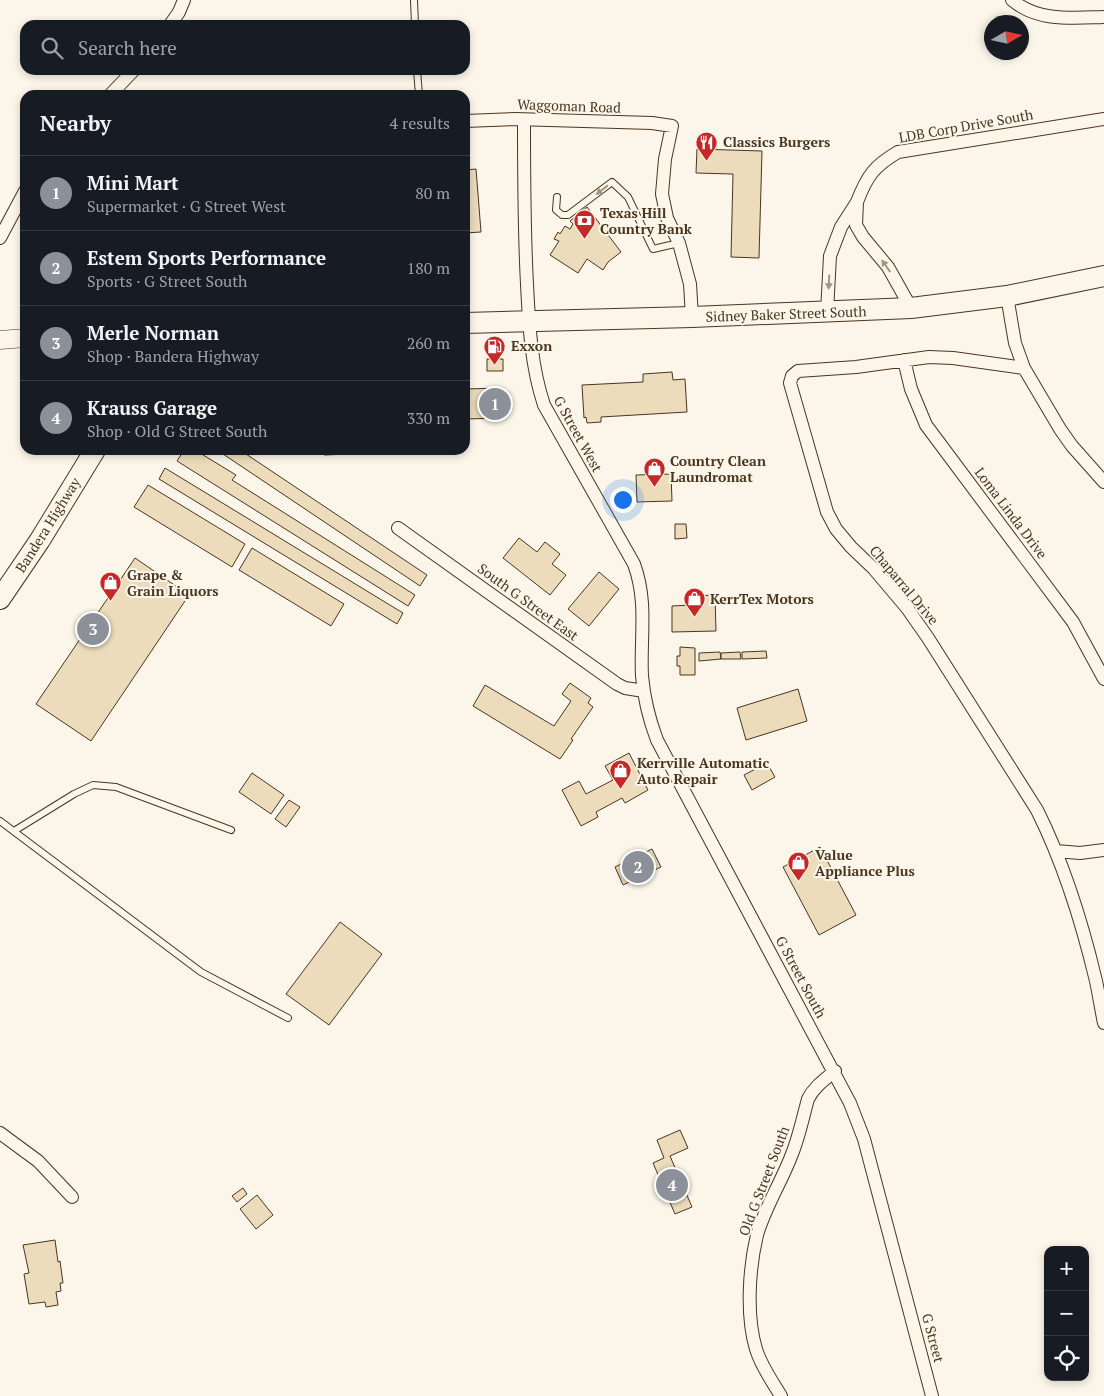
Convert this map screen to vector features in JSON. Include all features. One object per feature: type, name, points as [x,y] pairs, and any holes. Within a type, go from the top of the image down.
[{"type":"main road","name":"Sidney Baker Street South","points":[[470,323],[692,317],[911,308],[1007,296],[1104,276]]},
{"type":"main road","points":[[0,340],[20,338]]},
{"type":"main road","name":"Bandera Highway","points":[[0,599],[40,540],[91,455]]},
{"type":"street","points":[[173,20],[184,0]]},
{"type":"street","points":[[1012,0],[1029,11],[1054,18],[1104,17]]},
{"type":"street","points":[[115,90],[129,75]]},
{"type":"street","name":"LDB Corp Drive South","points":[[827,312],[830,256],[841,227],[857,202],[865,181],[876,167],[898,152],[1104,119]]},
{"type":"street","name":"Waggoman Road","points":[[470,121],[524,120],[672,126],[665,159],[662,194],[667,218],[678,243]]},
{"type":"street","name":"G Street West","points":[[524,120],[525,259],[529,322],[536,379],[544,405],[634,564],[638,575],[643,603],[642,667],[644,692]]},
{"type":"street","points":[[0,238],[20,200]]},
{"type":"street","name":"LDB Corp Drive South","points":[[857,202],[856,225],[863,237],[888,267],[911,308]]},
{"type":"street","points":[[678,243],[690,284],[692,317]]},
{"type":"street","points":[[1007,296],[1015,344],[1024,368],[1072,446],[1101,476]]},
{"type":"street","name":"Chaparral Drive","points":[[1024,368],[953,358],[928,357],[856,367],[798,371],[792,376],[790,383],[827,512],[836,529],[874,569],[907,608],[1037,810],[1056,851],[1082,929],[1096,982],[1104,1023]]},
{"type":"street","name":"Loma Linda Drive","points":[[904,360],[911,389],[926,424],[1073,622],[1104,679]]},
{"type":"street","name":"South G Street East","points":[[398,528],[617,684],[625,688],[644,692]]},
{"type":"street","name":"G Street South","points":[[644,692],[650,721],[657,740],[835,1071],[850,1103],[864,1139],[904,1289]]},
{"type":"street","points":[[1056,851],[1080,854],[1104,850]]},
{"type":"street","name":"Old G Street South","points":[[781,1396],[760,1359],[751,1333],[750,1291],[754,1251],[764,1216],[792,1154],[808,1099],[812,1091],[835,1071]]},
{"type":"street","points":[[0,1133],[38,1161],[72,1197]]},
{"type":"street","name":"G Street","points":[[904,1289],[932,1396]]},
{"type":"lane","points":[[414,0],[415,20]]},
{"type":"lane","points":[[417,75],[419,90]]},
{"type":"lane","points":[[556,197],[556,210],[562,215],[568,215],[612,182],[628,197],[653,249],[678,243]]},
{"type":"lane","points":[[14,832],[74,794],[93,785],[116,786],[231,830]]},
{"type":"lane","points":[[0,821],[201,972],[288,1018]]},
{"type":"building","points":[[697,149],[762,151],[759,258],[731,257],[733,174],[696,173]]},
{"type":"building","points":[[476,169],[481,232],[470,233],[470,170]]},
{"type":"building","name":"Texas Hill Country Bank","points":[[587,207],[621,252],[608,262],[603,270],[587,259],[578,273],[550,255],[559,241],[554,239],[558,232],[560,234],[565,226],[570,229],[573,224],[570,221]]},
{"type":"building","name":"Exxon","points":[[487,359],[503,359],[503,371],[487,371]]},
{"type":"building","points":[[672,372],[673,380],[685,379],[687,412],[601,417],[601,422],[587,423],[586,417],[584,418],[582,385],[643,382],[643,374]]},
{"type":"building","points":[[502,388],[503,418],[470,419],[470,389]]},
{"type":"building","points":[[181,455],[203,455],[236,475],[232,480],[415,595],[408,606],[177,461]]},
{"type":"building","points":[[224,455],[247,455],[427,575],[420,586]]},
{"type":"building","points":[[165,468],[403,613],[397,624],[159,479]]},
{"type":"building","name":"Country Clean Laundromat","points":[[671,474],[672,501],[637,502],[636,475]]},
{"type":"building","points":[[148,485],[245,544],[232,567],[134,507]]},
{"type":"building","points":[[675,524],[686,524],[687,538],[675,539]]},
{"type":"building","points":[[519,538],[537,552],[545,542],[560,554],[552,564],[566,575],[550,595],[503,558]]},
{"type":"building","points":[[252,548],[344,604],[331,626],[239,570]]},
{"type":"building","points":[[135,558],[189,595],[91,741],[36,704]]},
{"type":"building","points":[[599,572],[619,589],[589,626],[568,609]]},
{"type":"building","name":"KerrTex Motors","points":[[715,595],[716,631],[672,632],[672,606],[691,605],[691,596]]},
{"type":"building","points":[[680,647],[695,648],[695,675],[680,675],[680,666],[677,666],[677,656],[680,656]]},
{"type":"building","points":[[766,651],[767,658],[742,659],[742,652]]},
{"type":"building","points":[[720,652],[721,659],[699,661],[699,653]]},
{"type":"building","points":[[740,652],[741,659],[721,659],[721,653]]},
{"type":"building","points":[[570,683],[591,698],[588,703],[593,707],[560,759],[473,706],[485,685],[554,726],[571,701],[562,694]]},
{"type":"building","points":[[798,689],[807,721],[746,740],[737,708]]},
{"type":"building","name":"Kerrville Automatic Auto Repair","points":[[629,753],[648,790],[625,803],[622,798],[596,812],[598,817],[581,826],[562,790],[579,781],[586,794],[613,780],[605,766]]},
{"type":"building","points":[[767,763],[775,777],[752,790],[744,775]]},
{"type":"building","points":[[252,773],[284,795],[271,814],[239,792]]},
{"type":"building","points":[[289,800],[300,807],[286,827],[275,819]]},
{"type":"building","points":[[820,847],[856,915],[819,935],[783,867]]},
{"type":"building","points":[[652,849],[661,867],[623,885],[615,867]]},
{"type":"building","points":[[340,922],[382,954],[329,1025],[286,994]]},
{"type":"building","points":[[680,1130],[688,1148],[670,1156],[692,1207],[675,1214],[653,1163],[664,1158],[657,1140]]},
{"type":"building","points":[[243,1188],[247,1194],[237,1202],[232,1196]]},
{"type":"building","points":[[257,1195],[273,1215],[256,1229],[240,1209]]},
{"type":"building","points":[[55,1240],[63,1283],[60,1283],[61,1291],[56,1292],[58,1305],[46,1307],[45,1302],[29,1304],[24,1274],[29,1273],[23,1245]]},
{"type":"place","name":"Classics Burgers","points":[[707,161]]},
{"type":"place","name":"Texas Hill Country Bank","points":[[584,240]]},
{"type":"place","name":"Exxon","points":[[495,365]]},
{"type":"place","name":"Mini Mart","points":[[495,404]]},
{"type":"place","name":"Country Clean Laundromat","points":[[654,488]]},
{"type":"place","name":"Grape & Grain Liquors","points":[[111,602]]},
{"type":"place","name":"KerrTex Motors","points":[[694,618]]},
{"type":"place","name":"Merle Norman","points":[[93,629]]},
{"type":"place","name":"Kerrville Automatic Auto Repair","points":[[621,790]]},
{"type":"place","name":"Estem Sports Performance","points":[[638,867]]},
{"type":"place","name":"Value Appliance Plus","points":[[799,882]]},
{"type":"place","name":"Krauss Garage","points":[[672,1185]]}]
